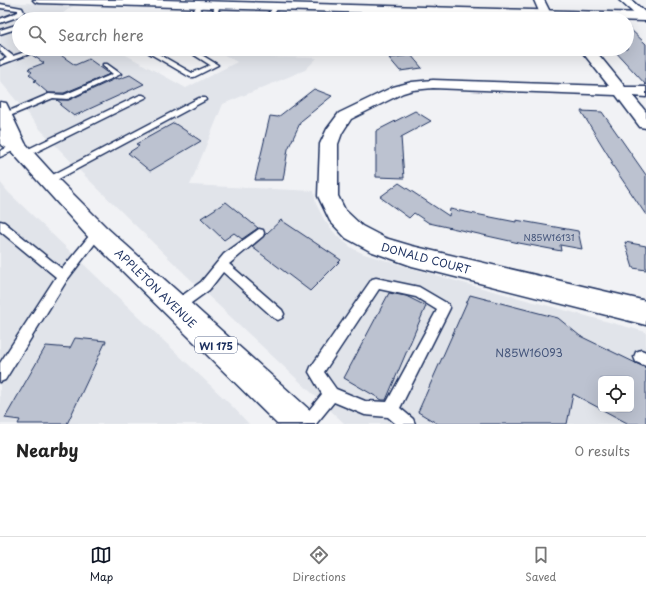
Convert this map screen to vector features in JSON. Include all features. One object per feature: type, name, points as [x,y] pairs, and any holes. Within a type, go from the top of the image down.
[{"type":"street","points":[[39,0],[203,3],[217,5],[468,12]]},
{"type":"street","points":[[539,0],[544,12]]},
{"type":"street","points":[[624,0],[644,16]]},
{"type":"street","points":[[634,16],[644,16]]},
{"type":"street","points":[[594,56],[646,123]]},
{"type":"street","name":"DONALD COURT","points":[[646,92],[433,84],[412,86],[398,90],[362,106],[341,120],[332,133],[329,144],[328,196],[337,215],[345,224],[354,232],[378,245],[412,256],[646,313]]},
{"type":"street","name":"APPLETON AVENUE","points":[[2,113],[11,147],[48,181],[98,233],[300,424]]},
{"type":"lane","points":[[196,12],[203,3]]},
{"type":"lane","points":[[0,6],[13,7],[20,9],[21,12]]},
{"type":"lane","points":[[0,21],[12,17]]},
{"type":"lane","points":[[0,32],[12,28]]},
{"type":"lane","points":[[0,48],[12,59]]},
{"type":"lane","points":[[0,63],[20,56]]},
{"type":"lane","points":[[157,56],[192,76],[215,65],[200,56]]},
{"type":"lane","points":[[2,113],[52,96],[65,97],[118,74],[105,65]]},
{"type":"lane","points":[[11,147],[143,97]]},
{"type":"lane","points":[[48,181],[202,100]]},
{"type":"lane","points":[[0,225],[63,276]]},
{"type":"lane","points":[[0,375],[63,276],[98,233]]},
{"type":"lane","points":[[176,307],[205,286],[228,257],[259,233]]},
{"type":"lane","points":[[222,265],[278,314]]},
{"type":"lane","points":[[391,410],[444,308],[419,292],[376,283],[316,372],[331,394],[365,408],[391,410],[408,424]]},
{"type":"lane","points":[[307,424],[331,394]]},
{"type":"shaded area","points":[[0,2],[74,5],[65,12],[12,12],[12,56],[128,56],[186,88],[237,62],[226,56],[317,58],[305,70],[223,104],[190,185],[314,191],[316,204],[325,221],[337,236],[352,248],[364,254],[463,283],[646,332],[646,424],[345,424],[186,275],[82,173],[40,129],[0,81]]},
{"type":"shaded area","points":[[207,9],[284,11],[284,12],[206,12]]},
{"type":"shaded area","points":[[0,182],[8,192],[249,424],[0,424]]},
{"type":"building","points":[[634,33],[646,44],[646,85],[619,56],[634,56]]},
{"type":"building","points":[[34,56],[62,56],[75,65],[89,59],[110,74],[64,93],[48,93],[34,81],[36,80],[29,74],[32,72],[28,69],[44,63]]},
{"type":"building","points":[[412,56],[422,68],[400,71],[389,58]]},
{"type":"building","points":[[130,75],[144,84],[74,116],[60,105],[62,104],[57,100],[69,100],[117,78],[119,79]]},
{"type":"building","points":[[314,89],[332,96],[301,121],[288,149],[283,180],[255,180],[270,116],[278,117]]},
{"type":"building","points":[[415,111],[431,121],[401,137],[404,178],[376,177],[376,131]]},
{"type":"building","points":[[581,111],[602,112],[646,175],[646,215],[611,163],[613,163]]},
{"type":"building","points":[[174,123],[201,141],[150,171],[128,153],[139,146],[136,144]]},
{"type":"building","points":[[399,183],[449,216],[450,209],[516,222],[516,220],[578,231],[582,249],[560,245],[561,251],[519,243],[429,223],[414,213],[409,218],[380,197]]},
{"type":"building","points":[[226,202],[258,228],[242,239],[234,233],[224,240],[201,218]]},
{"type":"building","points":[[281,220],[341,260],[310,291],[252,247]]},
{"type":"building","points":[[625,242],[646,246],[646,270],[633,268]]},
{"type":"building","points":[[389,293],[406,296],[426,306],[386,400],[382,400],[344,378]]},
{"type":"building","points":[[470,295],[558,318],[580,336],[646,368],[646,424],[629,424],[607,412],[634,412],[634,376],[598,376],[598,407],[573,394],[567,424],[438,424],[418,412]]},
{"type":"building","points":[[75,338],[106,341],[67,424],[18,424],[20,420],[5,418],[46,346],[70,348]]}]
